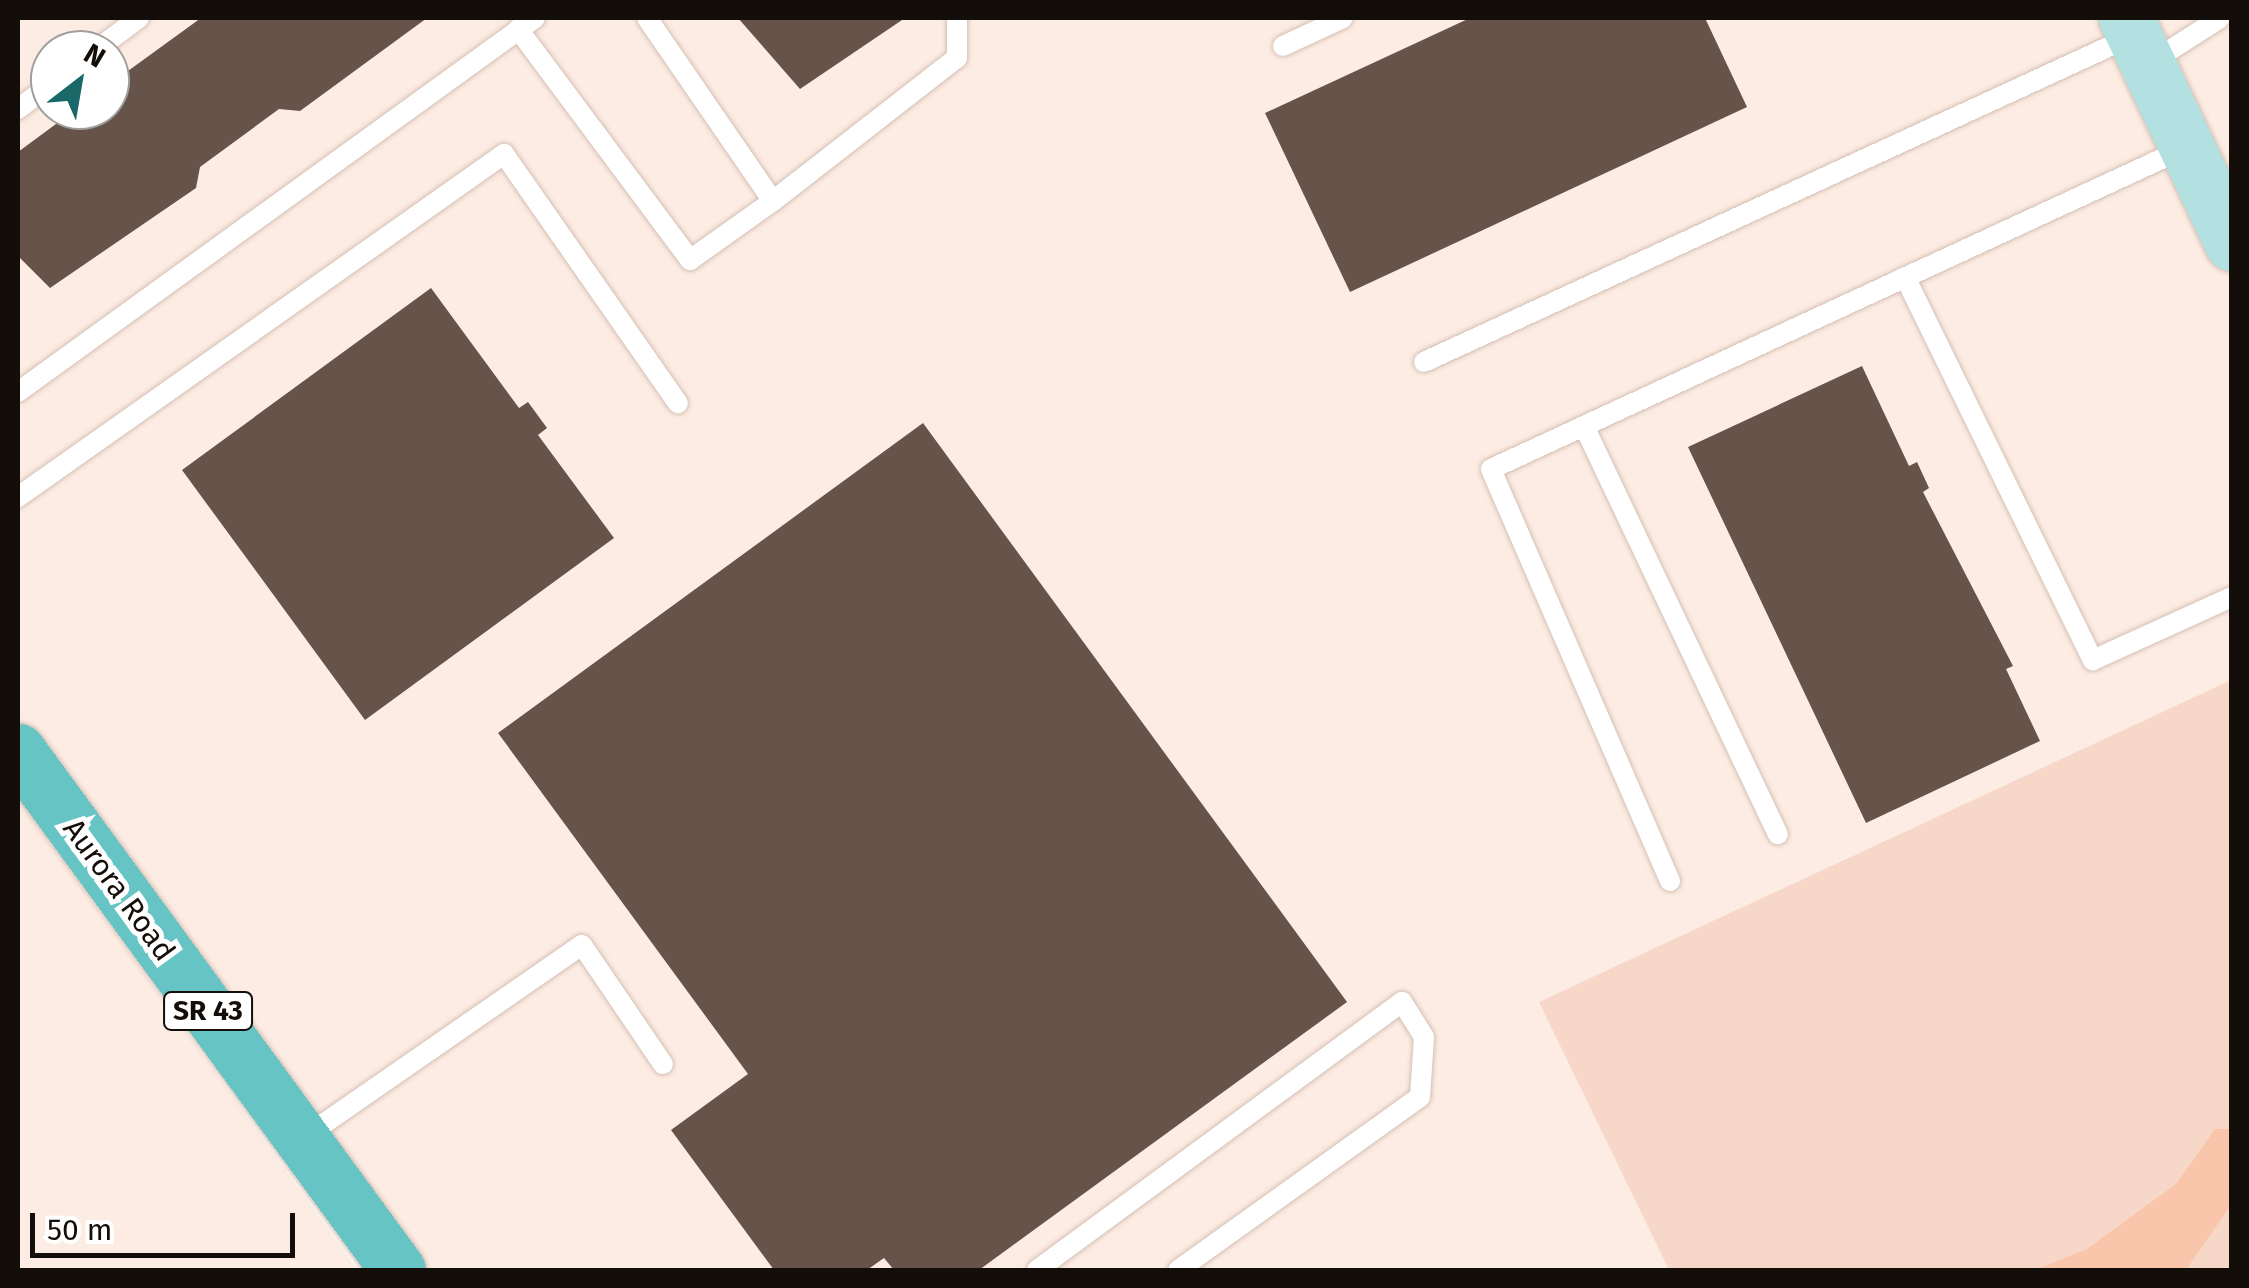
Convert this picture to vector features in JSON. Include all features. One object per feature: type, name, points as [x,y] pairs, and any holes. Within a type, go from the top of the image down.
[{"type":"main road","name":"Aurora Road","points":[[18,751],[398,1270]]},
{"type":"street","points":[[2136,39],[2232,242]]},
{"type":"lane","points":[[647,18],[773,200]]},
{"type":"lane","points":[[18,392],[526,23],[690,260],[958,58],[957,18]]},
{"type":"lane","points":[[1283,46],[1343,18]]},
{"type":"lane","points":[[1424,362],[2136,39],[2220,18]]},
{"type":"lane","points":[[1670,881],[1492,469],[2186,147]]},
{"type":"lane","points":[[18,497],[504,154],[678,403]]},
{"type":"lane","points":[[1905,277],[2093,660],[2232,598]]},
{"type":"lane","points":[[1584,426],[1778,834]]},
{"type":"lane","points":[[302,1139],[582,946],[664,1064]]},
{"type":"lane","points":[[1037,1270],[1402,1002],[1424,1037],[1420,1097],[1178,1270]]},
{"type":"shaded area","points":[[18,18],[2231,18],[2231,680],[1540,1002],[1669,1270],[398,1270],[18,751]]},
{"type":"shaded area","points":[[2231,680],[2231,1270],[1669,1270],[1539,1002]]},
{"type":"shaded area","points":[[18,798],[357,1270],[18,1270]]},
{"type":"shaded area","points":[[2215,1129],[2231,1129],[2231,1205],[2186,1270],[2035,1270],[2087,1249],[2176,1184]]},
{"type":"building","points":[[201,18],[427,18],[300,111],[279,109],[200,167],[196,188],[50,288],[18,256],[18,152],[48,130],[130,130],[130,69]]},
{"type":"building","points":[[738,18],[905,18],[800,89]]},
{"type":"building","points":[[1470,18],[1705,18],[1747,107],[1350,292],[1265,113]]},
{"type":"building","points":[[431,288],[519,408],[528,402],[547,428],[538,435],[614,538],[365,720],[182,470]]},
{"type":"building","points":[[1862,366],[1909,466],[1917,462],[1929,488],[1923,492],[2013,666],[2006,669],[2040,741],[1866,823],[1688,447]]},
{"type":"building","points":[[923,423],[1347,1002],[979,1270],[894,1270],[884,1258],[867,1270],[774,1270],[671,1130],[748,1074],[498,733]]}]
